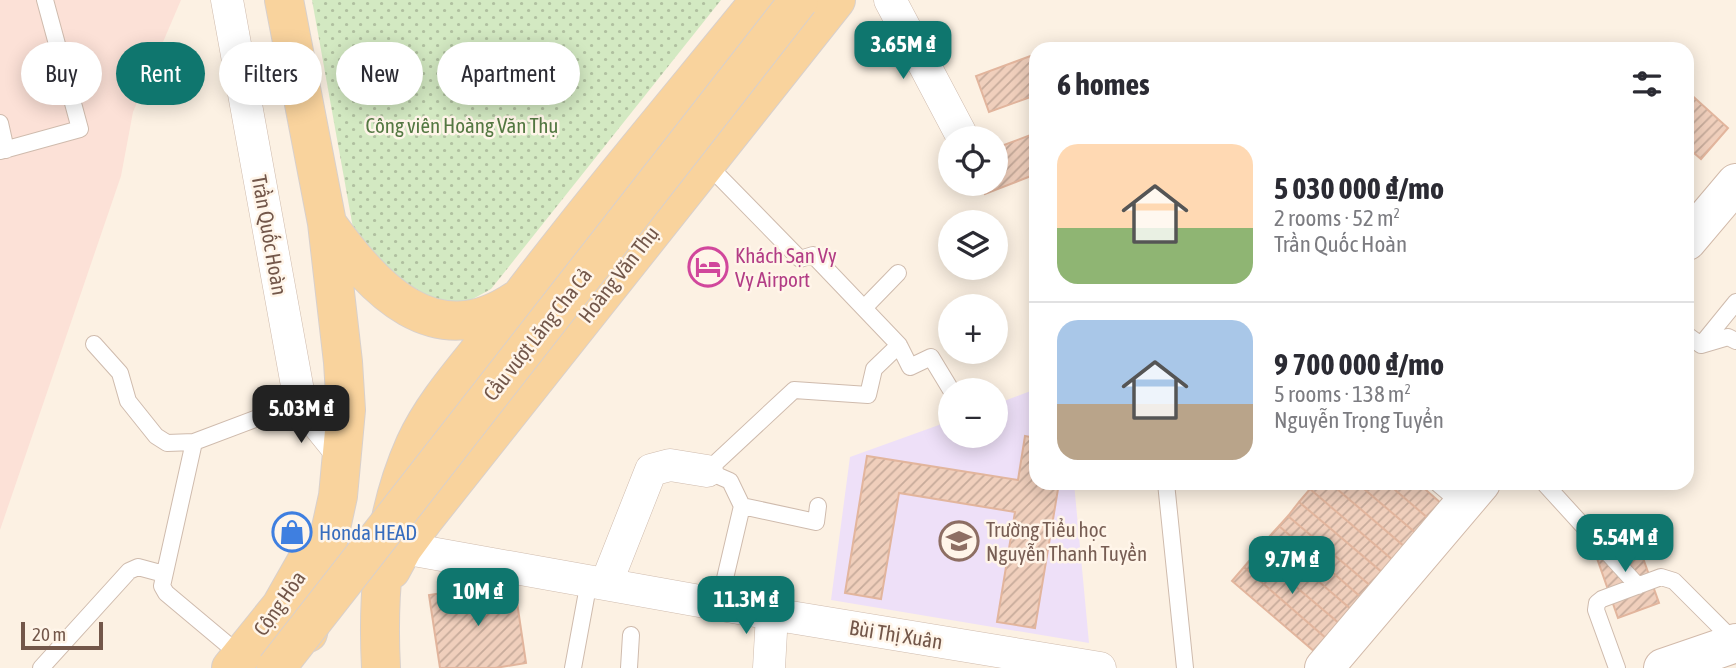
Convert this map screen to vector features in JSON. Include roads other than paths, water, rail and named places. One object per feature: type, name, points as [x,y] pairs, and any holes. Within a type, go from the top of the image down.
[{"type":"main road","points":[[284,0],[327,223],[346,410],[338,496],[300,668]]},
{"type":"main road","name":"Hoàng Văn Thụ","points":[[381,668],[379,628],[382,587],[396,502],[425,424],[519,298],[760,0]]},
{"type":"main road","name":"Cầu vượt Lăng Cha Cả","points":[[249,664],[799,0]]},
{"type":"main road","name":"Hoàng Văn Thụ","points":[[382,587],[402,548],[836,0]]},
{"type":"main road","points":[[327,223],[367,276],[385,292],[421,312],[441,319],[478,320],[498,313],[519,298]]},
{"type":"main road","name":"Cộng Hòa","points":[[249,664],[296,582],[338,496]]},
{"type":"street","name":"Trần Quốc Hoàn","points":[[227,0],[300,402],[343,455]]},
{"type":"street","points":[[890,0],[957,126]]},
{"type":"street","points":[[1694,233],[1736,183]]},
{"type":"street","points":[[598,583],[651,470],[670,465],[708,471]]},
{"type":"street","points":[[1324,668],[1460,490]]},
{"type":"street","name":"Bùi Thị Xuân","points":[[402,548],[772,614],[1100,668]]},
{"type":"street","points":[[769,668],[772,614]]},
{"type":"street","points":[[1663,668],[1736,643]]},
{"type":"lane","points":[[0,123],[3,151],[80,129],[45,0]]},
{"type":"lane","points":[[706,163],[800,259],[813,255],[900,345],[910,367],[931,357],[944,378]]},
{"type":"lane","points":[[864,308],[898,273]]},
{"type":"lane","points":[[1701,345],[1736,302]]},
{"type":"lane","points":[[1701,345],[1728,337],[1736,341]]},
{"type":"lane","points":[[1694,340],[1701,345]]},
{"type":"lane","points":[[94,344],[120,373],[128,401],[156,436],[167,443],[194,442],[300,402]]},
{"type":"lane","points":[[719,604],[742,506],[730,481],[708,471],[794,390],[868,395],[874,369],[900,345]]},
{"type":"lane","points":[[194,442],[162,586],[166,593],[249,664]]},
{"type":"lane","points":[[1167,490],[1185,668]]},
{"type":"lane","points":[[1550,490],[1638,586]]},
{"type":"lane","points":[[742,506],[816,522],[818,506]]},
{"type":"lane","points":[[41,668],[129,571],[138,567],[164,573]]},
{"type":"lane","points":[[1617,668],[1596,607],[1602,599],[1661,577],[1671,579],[1736,643]]},
{"type":"lane","points":[[573,668],[598,583]]},
{"type":"lane","points":[[629,668],[631,635]]},
{"type":"place","name":"Khách Sạn Vy Vy Airport","points":[[708,267]]},
{"type":"place","name":"Honda HEAD","points":[[292,532]]},
{"type":"place","name":"Trường Tiểu học Nguyễn Thanh Tuyền","points":[[959,541]]},
{"type":"park label","name":"Công viên Hoàng Văn Thụ","points":[[462,125]]}]
